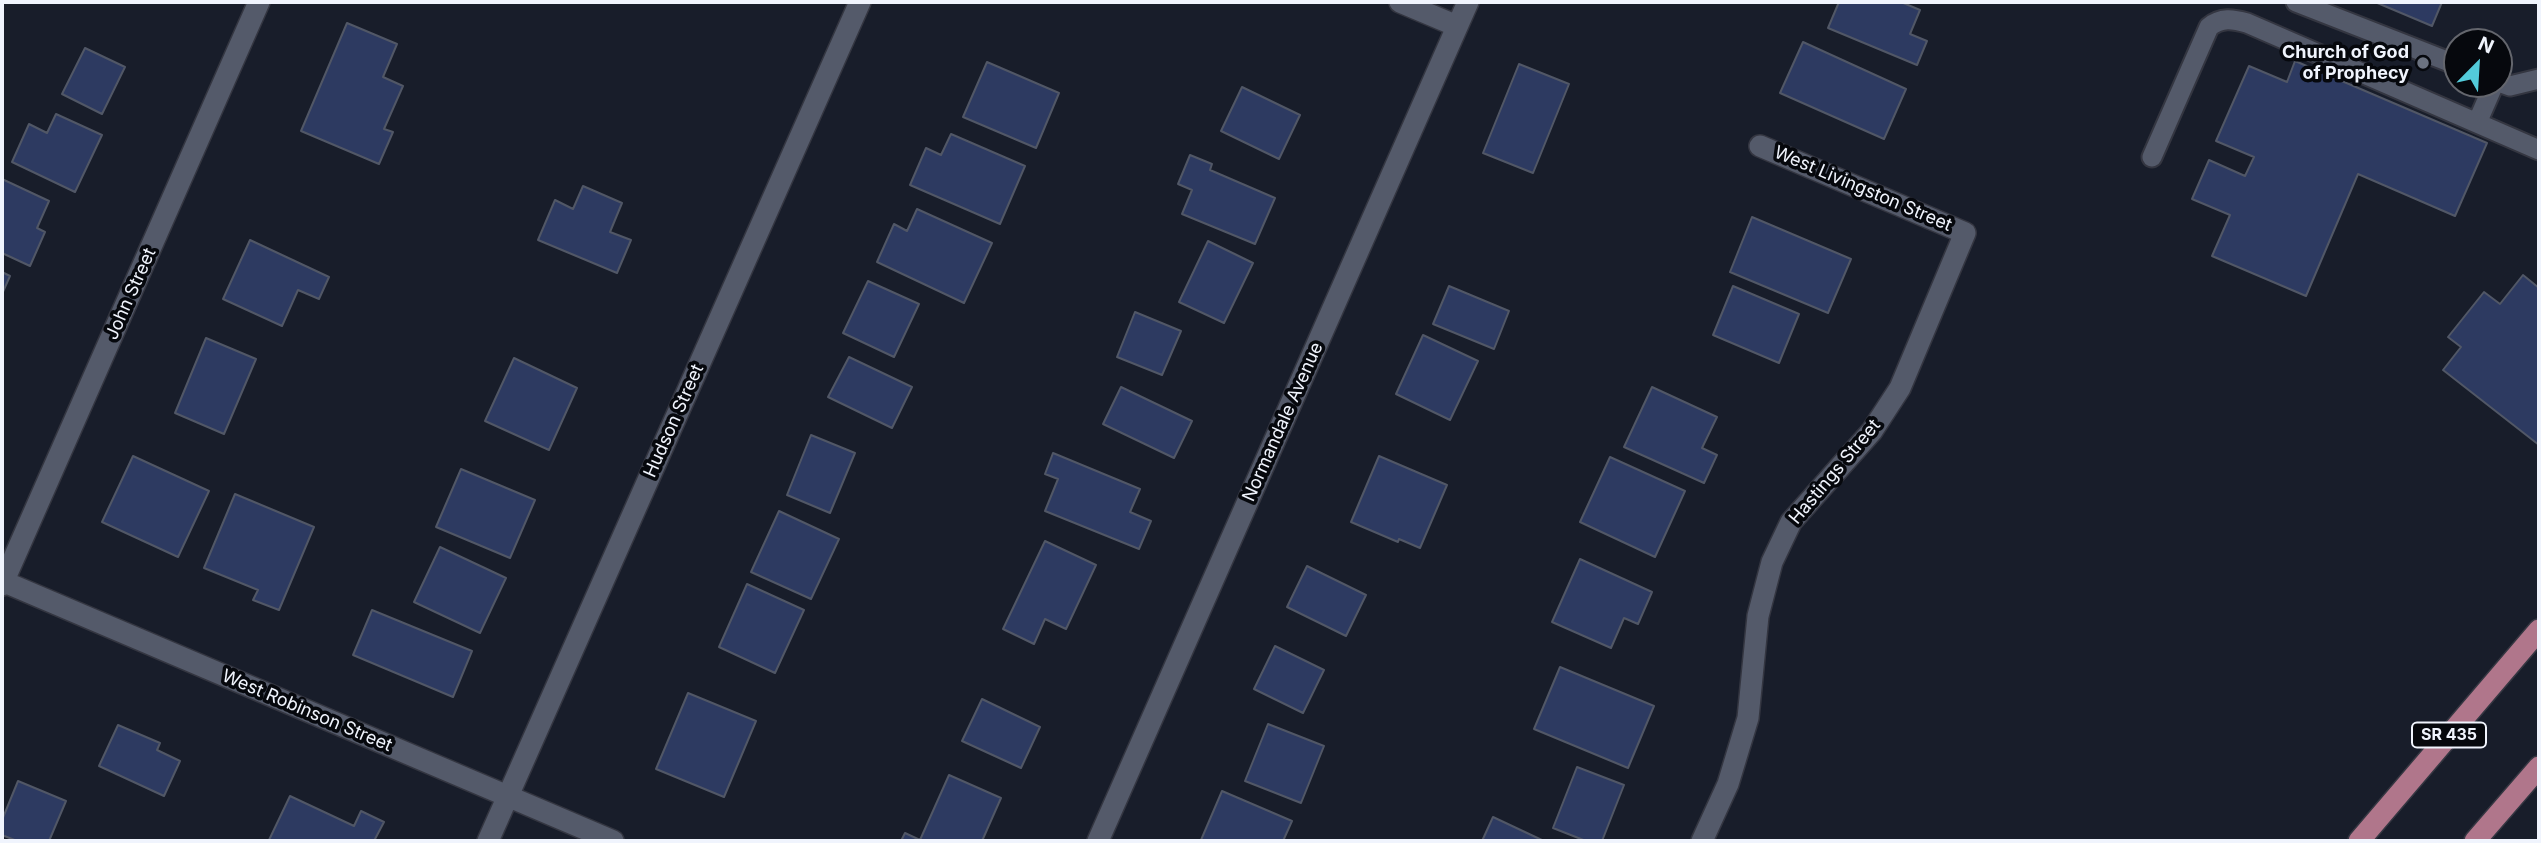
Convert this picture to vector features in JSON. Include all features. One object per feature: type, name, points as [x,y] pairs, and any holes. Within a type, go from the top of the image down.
[{"type":"main road","name":"SR 435","points":[[2359,841],[2539,630]]},
{"type":"main road","points":[[2475,841],[2539,767]]},
{"type":"street","name":"John Street","points":[[2,583],[259,2]]},
{"type":"street","name":"Hudson Street","points":[[488,841],[860,2]]},
{"type":"street","points":[[1400,2],[1457,26]]},
{"type":"street","name":"Normandale Avenue","points":[[1098,841],[1468,2]]},
{"type":"street","name":"West Livingston Street","points":[[1760,146],[1965,233]]},
{"type":"street","name":"Hastings Street","points":[[1702,841],[1728,784],[1748,718],[1758,616],[1772,562],[1791,522],[1872,431],[1900,388],[1965,233]]},
{"type":"street","name":"West Robinson Street","points":[[2,583],[613,841]]},
{"type":"lane","points":[[2296,2],[2443,60]]},
{"type":"lane","points":[[2152,158],[2209,27],[2216,20],[2233,19],[2539,150]]},
{"type":"lane","points":[[2513,85],[2539,79]]},
{"type":"lane","points":[[2477,123],[2488,98]]},
{"type":"building","points":[[1839,2],[1901,2],[1920,10],[1910,34],[1927,41],[1917,65],[1828,28]]},
{"type":"building","points":[[2375,2],[2442,2],[2432,26]]},
{"type":"building","points":[[347,23],[397,44],[383,77],[403,86],[384,129],[393,132],[379,164],[301,131]]},
{"type":"building","points":[[1803,42],[1906,89],[1884,139],[1780,93]]},
{"type":"building","points":[[85,48],[125,67],[102,114],[62,94]]},
{"type":"building","points":[[2295,61],[2487,143],[2455,216],[2358,174],[2306,296],[2212,256],[2230,215],[2192,199],[2209,160],[2245,176],[2254,157],[2216,141],[2249,66],[2287,82]]},
{"type":"building","points":[[987,62],[1059,93],[1036,148],[963,117]]},
{"type":"building","points":[[1519,64],[1569,84],[1533,173],[1483,153]]},
{"type":"building","points":[[1242,87],[1300,115],[1279,159],[1221,131]]},
{"type":"building","points":[[56,114],[102,135],[75,192],[12,162],[29,124],[47,133]]},
{"type":"building","points":[[951,134],[1025,166],[1000,224],[910,185],[926,148],[941,155]]},
{"type":"building","points":[[1190,155],[1212,164],[1210,170],[1275,198],[1255,244],[1182,214],[1192,190],[1178,184]]},
{"type":"building","points":[[2,179],[49,201],[37,228],[45,232],[30,266],[2,253]]},
{"type":"building","points":[[583,186],[622,203],[610,232],[631,240],[617,273],[538,240],[555,200],[573,209]]},
{"type":"building","points":[[917,209],[992,243],[964,303],[877,262],[894,224],[907,231]]},
{"type":"building","points":[[1752,217],[1851,259],[1828,313],[1730,272]]},
{"type":"building","points":[[250,240],[329,277],[319,299],[298,290],[282,326],[223,299]]},
{"type":"building","points":[[1208,241],[1253,263],[1224,323],[1179,302]]},
{"type":"building","points":[[2,272],[10,276],[2,294]]},
{"type":"building","points":[[2523,275],[2539,288],[2539,445],[2443,370],[2461,347],[2448,337],[2484,292],[2500,304]]},
{"type":"building","points":[[868,281],[919,304],[894,357],[843,333]]},
{"type":"building","points":[[1449,286],[1509,311],[1494,349],[1433,324]]},
{"type":"building","points":[[1733,286],[1799,314],[1779,363],[1713,335]]},
{"type":"building","points":[[1135,312],[1181,331],[1162,375],[1117,357]]},
{"type":"building","points":[[1423,335],[1478,361],[1450,420],[1396,394]]},
{"type":"building","points":[[206,338],[256,359],[224,434],[175,413]]},
{"type":"building","points":[[849,357],[912,387],[892,428],[828,397]]},
{"type":"building","points":[[514,358],[577,388],[549,450],[485,421]]},
{"type":"building","points":[[1121,387],[1192,421],[1174,458],[1103,424]]},
{"type":"building","points":[[1652,387],[1717,417],[1702,448],[1717,455],[1704,483],[1624,447]]},
{"type":"building","points":[[811,435],[855,453],[830,513],[787,495]]},
{"type":"building","points":[[1053,453],[1140,489],[1130,512],[1151,521],[1139,549],[1045,511],[1058,479],[1045,474]]},
{"type":"building","points":[[133,456],[209,491],[178,557],[102,522]]},
{"type":"building","points":[[1379,456],[1447,485],[1420,548],[1399,539],[1398,542],[1351,522]]},
{"type":"building","points":[[1610,457],[1685,491],[1655,557],[1580,522]]},
{"type":"building","points":[[461,469],[535,500],[510,558],[436,527]]},
{"type":"building","points":[[235,494],[314,527],[279,610],[253,600],[258,590],[204,568]]},
{"type":"building","points":[[779,511],[839,539],[811,599],[751,572]]},
{"type":"building","points":[[1045,541],[1096,565],[1066,629],[1045,619],[1034,644],[1003,629]]},
{"type":"building","points":[[440,547],[506,578],[480,633],[414,602]]},
{"type":"building","points":[[1580,559],[1652,592],[1638,624],[1624,618],[1611,648],[1552,622]]},
{"type":"building","points":[[1307,566],[1366,595],[1346,636],[1287,607]]},
{"type":"building","points":[[747,584],[804,610],[775,673],[719,647]]},
{"type":"building","points":[[372,610],[472,651],[453,697],[353,655]]},
{"type":"building","points":[[1275,646],[1324,670],[1303,713],[1254,689]]},
{"type":"building","points":[[1560,667],[1654,706],[1628,768],[1534,729]]},
{"type":"building","points":[[688,693],[756,721],[724,797],[656,769]]},
{"type":"building","points":[[982,699],[1040,727],[1021,768],[962,741]]},
{"type":"building","points":[[1268,724],[1324,746],[1301,803],[1245,781]]},
{"type":"building","points":[[118,725],[160,743],[157,750],[180,761],[164,796],[99,766]]},
{"type":"building","points":[[1577,767],[1624,785],[1602,841],[1586,841],[1553,828]]},
{"type":"building","points":[[949,775],[1001,798],[982,841],[901,841],[905,833],[920,840]]},
{"type":"building","points":[[18,781],[66,801],[49,841],[17,841],[2,835],[2,820]]},
{"type":"building","points":[[1222,791],[1292,821],[1283,841],[1201,840]]},
{"type":"building","points":[[290,796],[354,826],[361,811],[384,822],[374,841],[269,840]]},
{"type":"building","points":[[1493,817],[1544,841],[1482,841]]},
{"type":"place","name":"Church of God of Prophecy","points":[[2423,63]]}]
